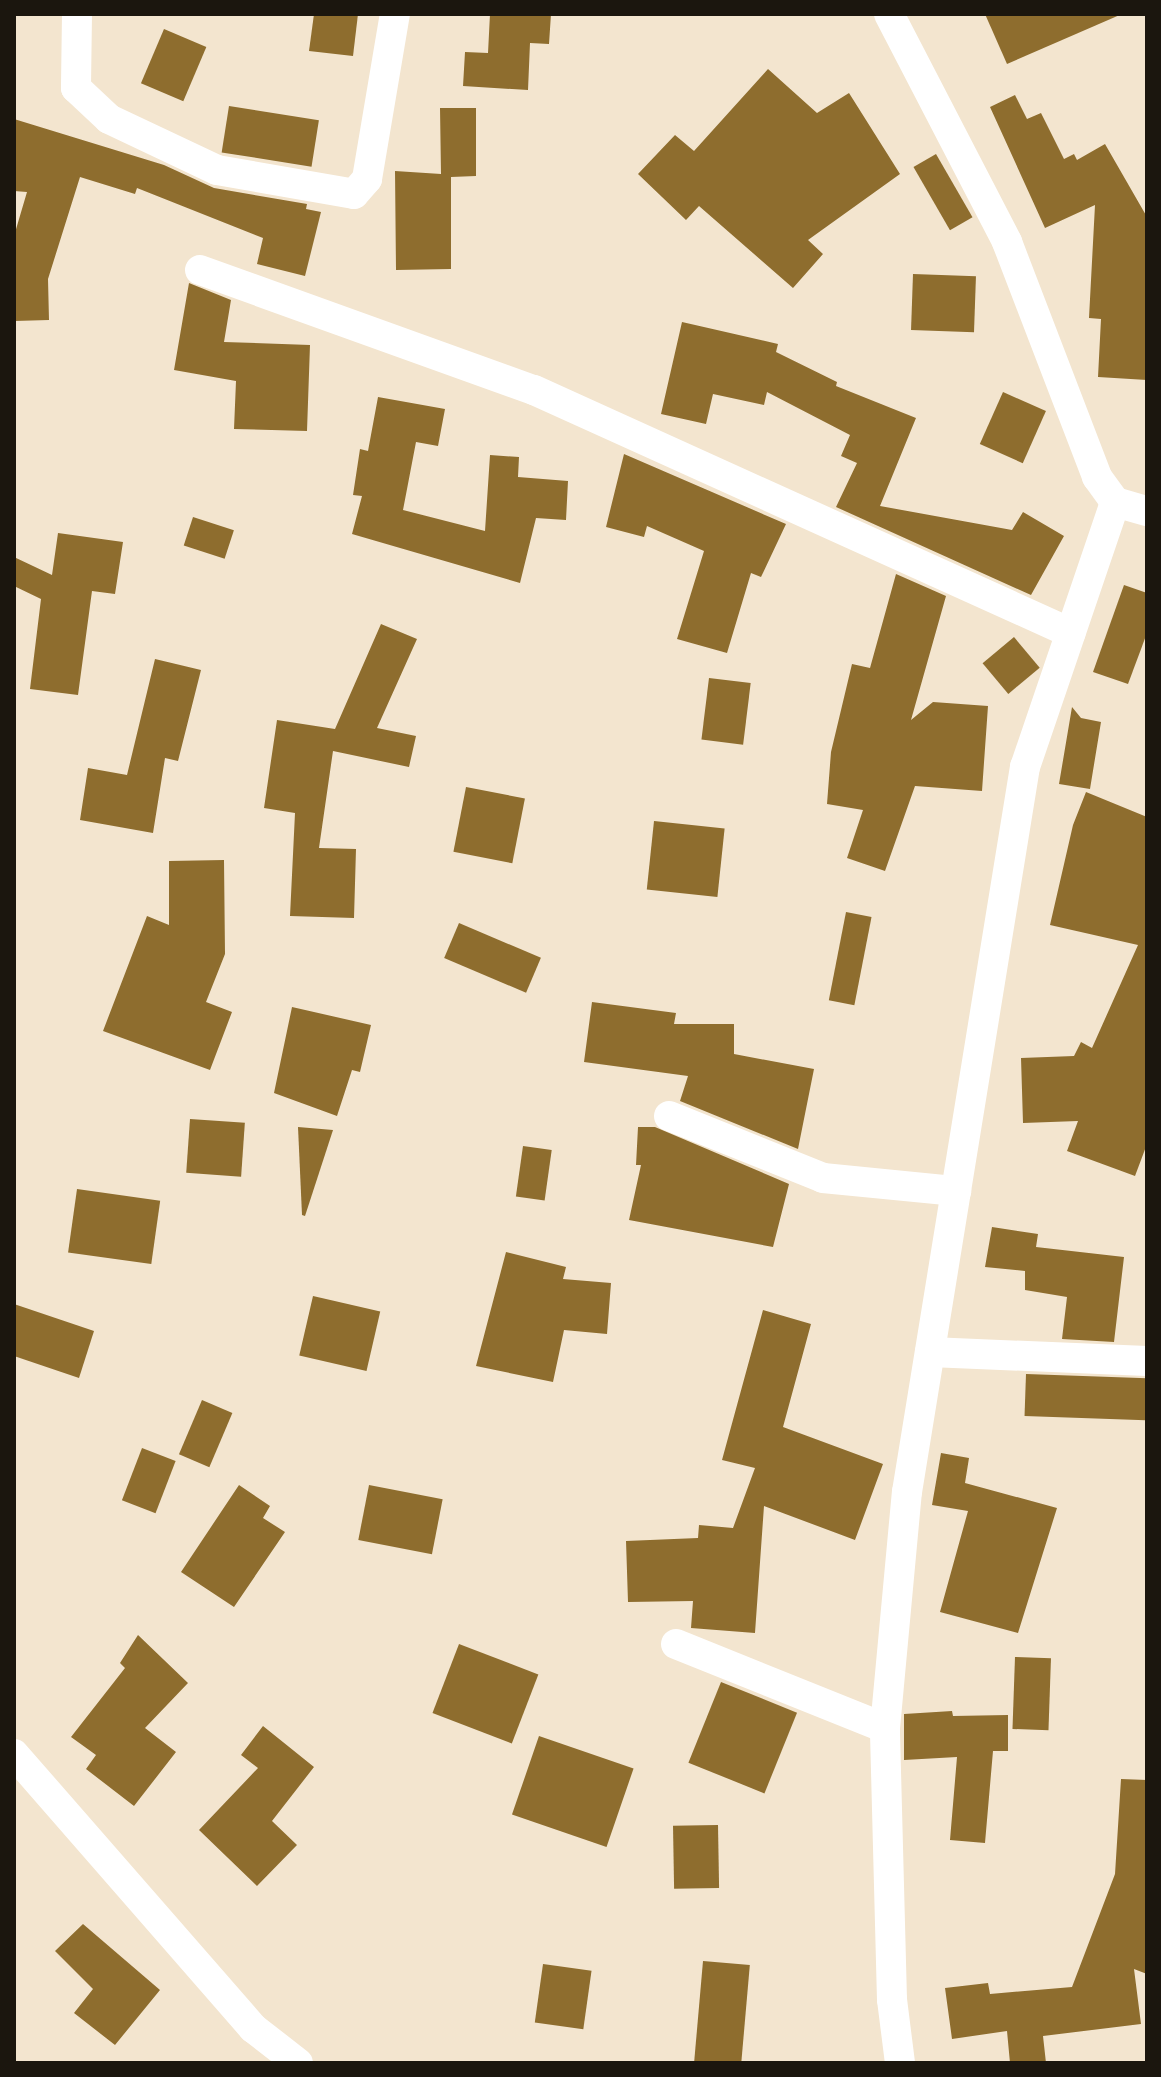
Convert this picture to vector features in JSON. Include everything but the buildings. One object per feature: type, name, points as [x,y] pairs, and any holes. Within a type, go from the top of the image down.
[{"type":"street","points":[[77,14],[76,88],[109,119],[217,170],[354,194],[367,179],[395,14]]},
{"type":"street","points":[[889,14],[1007,242],[1097,477],[1138,507],[1071,633],[1025,767],[907,1492],[885,1728],[892,2000],[900,2063]]},
{"type":"street","points":[[200,270],[534,390],[1071,633]]},
{"type":"street","points":[[669,1116],[823,1178],[956,1191]]},
{"type":"street","points":[[930,1352],[1147,1361]]},
{"type":"street","points":[[676,1644],[885,1728]]},
{"type":"street","points":[[14,1754],[253,2028],[298,2063]]}]
